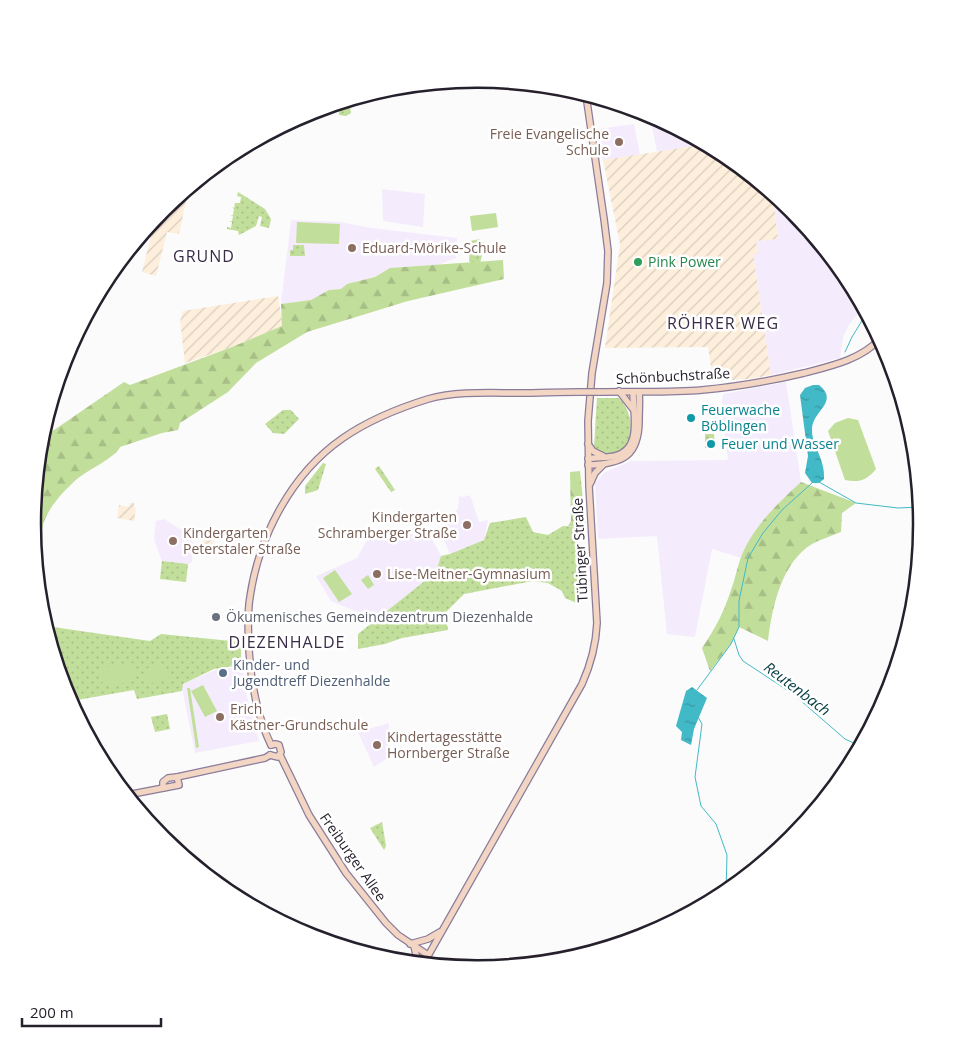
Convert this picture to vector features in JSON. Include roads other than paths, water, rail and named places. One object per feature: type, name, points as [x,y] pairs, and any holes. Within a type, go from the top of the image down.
[{"type":"street","name":"Tübinger Straße","points":[[428,955],[582,684],[592,658],[597,623],[588,444],[591,386],[607,283],[608,251],[587,102]]},
{"type":"street","name":"Schönbuchstraße","points":[[548,392],[702,390],[774,380],[854,358],[874,344]]},
{"type":"street","name":"Freiburger Allee","points":[[271,745],[255,696],[249,653],[248,611],[254,575],[264,543],[288,494],[307,471],[342,439],[364,425],[397,410],[430,399],[467,394],[548,392]]},
{"type":"street","points":[[619,392],[633,409]]},
{"type":"street","points":[[588,462],[604,464],[620,460],[635,447],[639,430],[640,404],[636,392]]},
{"type":"street","points":[[588,462],[620,454],[631,444],[634,432],[633,409],[636,392]]},
{"type":"street","points":[[640,404],[650,392]]},
{"type":"street","points":[[588,444],[597,454],[608,457]]},
{"type":"street","points":[[589,486],[595,472],[604,464]]},
{"type":"street","name":"Freiburger Allee","points":[[271,745],[277,744],[280,747],[280,755],[309,815],[361,894],[386,923],[412,945],[428,955]]},
{"type":"street","name":"Freiburger Allee","points":[[270,755],[268,750],[271,745]]},
{"type":"street","points":[[135,794],[163,788],[163,782],[177,776],[265,758],[270,755],[275,757],[280,755]]},
{"type":"street","points":[[415,955],[412,945],[428,939],[442,930]]},
{"type":"water","points":[[819,385],[825,391],[827,397],[813,423],[812,429],[813,439],[824,470],[824,479],[819,483],[812,483],[805,473],[808,456],[800,395],[805,388]]},
{"type":"water","points":[[692,687],[707,698],[694,729],[691,745],[681,740],[682,732],[676,726],[686,691]]},
{"type":"waterway","points":[[845,352],[862,320]]},
{"type":"waterway","points":[[819,482],[856,503],[898,508],[912,507]]},
{"type":"waterway","points":[[697,690],[731,644],[739,627],[739,601],[748,558],[763,533],[782,510],[812,483]]},
{"type":"waterway","name":"Reutenbach","points":[[734,639],[743,661],[793,694],[845,739],[853,743]]},
{"type":"waterway","points":[[698,717],[702,724],[695,777],[701,806],[716,824],[727,855],[726,881]]},
{"type":"place","name":"Freie Evangelische Schule","points":[[619,142]]},
{"type":"place","name":"Eduard-Mörike-Schule","points":[[352,248]]},
{"type":"place","name":"Pink Power","points":[[638,262]]},
{"type":"place","name":"Feuerwache Böblingen","points":[[691,418]]},
{"type":"place","name":"Feuer und Wasser","points":[[711,444]]},
{"type":"place","name":"Kindergarten Schramberger Straße","points":[[467,525]]},
{"type":"place","name":"Kindergarten Peterstaler Straße","points":[[173,541]]},
{"type":"place","name":"Lise-Meitner-Gymnasium","points":[[377,574]]},
{"type":"place","name":"Ökumenisches Gemeindezentrum Diezenhalde","points":[[216,617]]},
{"type":"place","name":"Kinder- und Jugendtreff Diezenhalde","points":[[223,673]]},
{"type":"place","name":"Erich Kästner-Grundschule","points":[[220,717]]},
{"type":"place","name":"Kindertagesstätte Hornberger Straße","points":[[377,745]]},
{"type":"district","name":"GRUND","points":[[204,256]]},
{"type":"district","name":"RÖHRER WEG","points":[[723,323]]},
{"type":"district","name":"DIEZENHALDE","points":[[287,642]]}]
